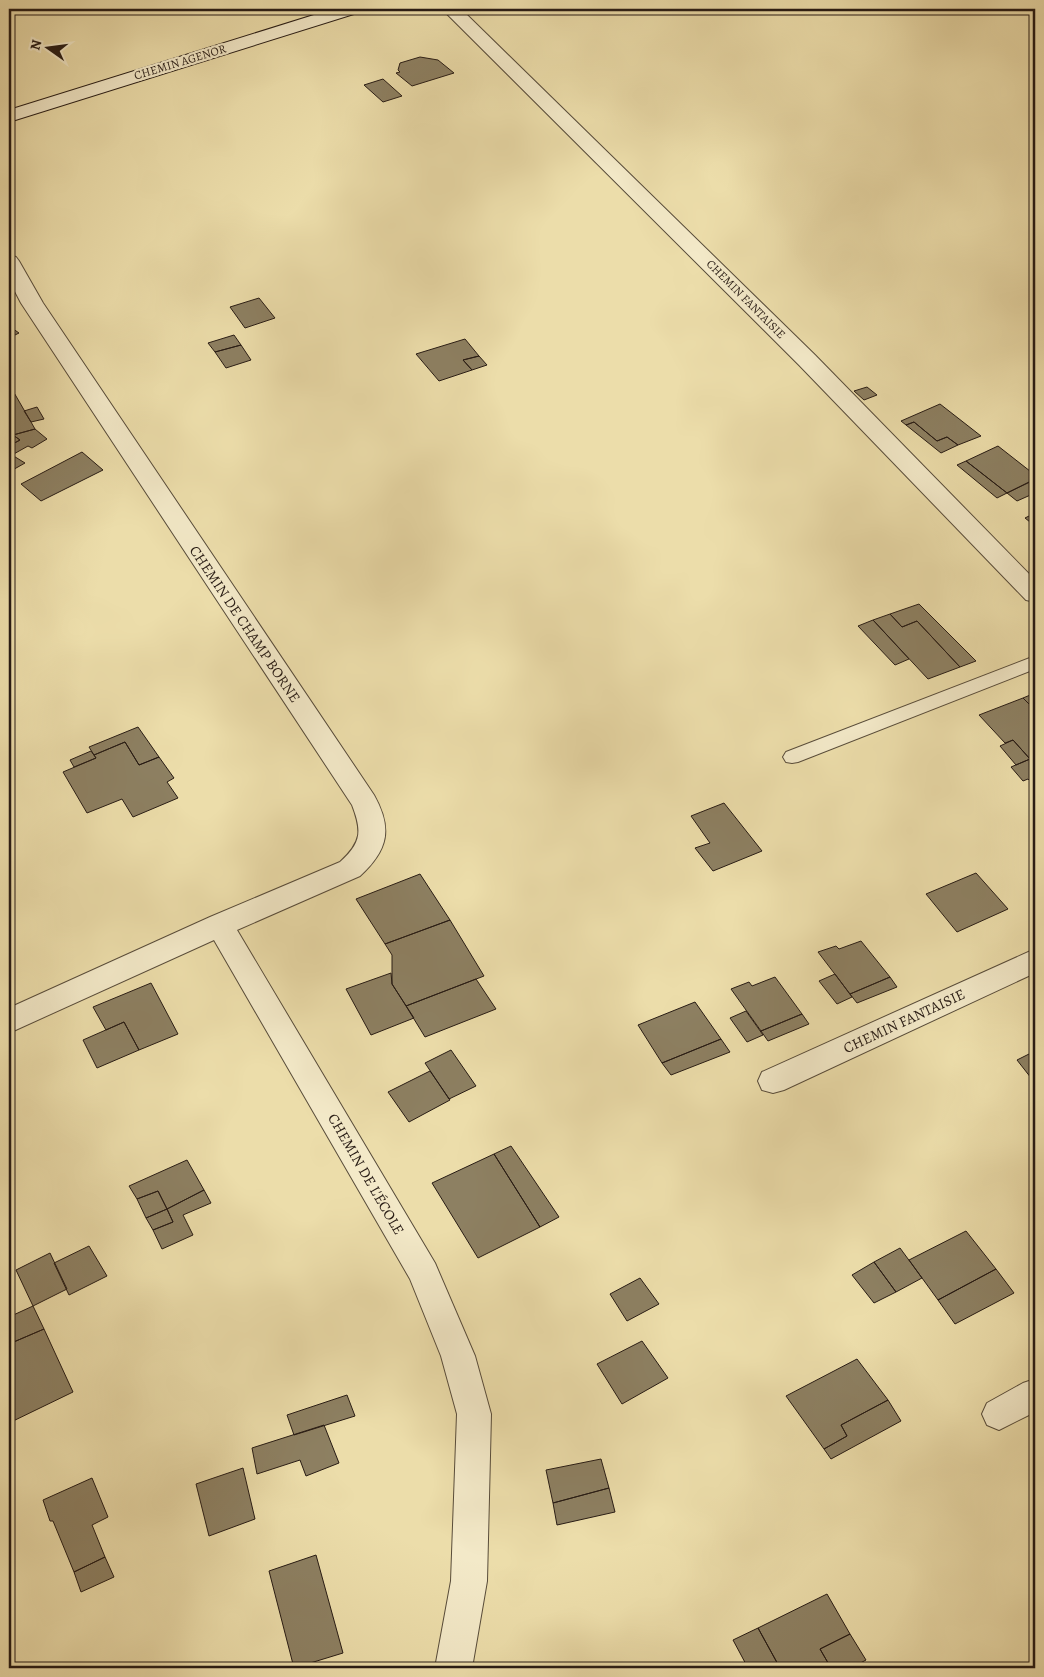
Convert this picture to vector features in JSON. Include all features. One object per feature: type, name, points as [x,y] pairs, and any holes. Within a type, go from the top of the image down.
[{"type":"street","name":"CHEMIN AGENOR","points":[[9,116],[351,9]]},
{"type":"street","name":"CHEMIN FANTAISIE","points":[[450,9],[807,360],[1035,594]]},
{"type":"street","name":"CHEMIN DE CHAMP BORNE","points":[[9,260],[32,303],[364,802],[372,820],[374,838],[365,856],[350,869],[220,925]]},
{"type":"street","points":[[9,1021],[220,925]]},
{"type":"street","name":"CHEMIN DE L'ÉCOLE","points":[[220,925],[424,1273],[458,1356],[474,1414],[469,1581],[454,1668]]},
{"type":"street","name":"CHEMIN FANTAISIE","points":[[772,1081],[1035,960]]},
{"type":"street","points":[[1000,1414],[1035,1394]]},
{"type":"lane","points":[[792,757],[1035,662]]},
{"type":"building","points":[[420,57],[438,60],[454,73],[412,86],[396,73],[400,72],[398,70],[400,63]]},
{"type":"building","points":[[383,79],[402,96],[383,102],[364,85]]},
{"type":"building","points":[[259,298],[275,318],[245,328],[230,307]]},
{"type":"building","points":[[9,326],[19,333],[9,338]]},
{"type":"building","points":[[234,335],[241,345],[215,352],[208,343]]},
{"type":"building","points":[[465,339],[479,356],[463,360],[472,370],[439,381],[416,354]]},
{"type":"building","points":[[241,345],[251,360],[226,368],[215,352]]},
{"type":"building","points":[[479,356],[487,365],[472,370],[463,360]]},
{"type":"building","points":[[9,384],[35,429],[13,435],[9,427]]},
{"type":"building","points":[[867,387],[877,395],[864,400],[854,391]]},
{"type":"building","points":[[940,404],[981,436],[958,445],[947,437],[937,441],[914,422],[906,425],[901,421]]},
{"type":"building","points":[[37,407],[44,419],[31,422],[24,411]]},
{"type":"building","points":[[914,422],[937,441],[947,437],[958,445],[941,453],[906,425]]},
{"type":"building","points":[[35,429],[47,439],[32,448],[28,446],[12,455],[25,463],[9,472],[9,446],[20,440],[13,435]]},
{"type":"building","points":[[13,435],[20,440],[9,446],[9,436]]},
{"type":"building","points":[[998,446],[1035,475],[1035,479],[1007,493],[966,461]]},
{"type":"building","points":[[82,452],[103,470],[41,501],[21,484]]},
{"type":"building","points":[[966,461],[1007,493],[997,498],[957,465]]},
{"type":"building","points":[[1032,481],[1035,483],[1035,493],[1017,501],[1007,493]]},
{"type":"building","points":[[1035,513],[1035,526],[1025,518]]},
{"type":"building","points":[[919,604],[976,661],[960,667],[917,621],[902,627],[890,614]]},
{"type":"building","points":[[890,614],[902,627],[917,621],[960,667],[928,679],[873,620]]},
{"type":"building","points":[[873,620],[909,659],[895,665],[858,626]]},
{"type":"building","points":[[1035,693],[1035,710],[1023,698]]},
{"type":"building","points":[[1023,698],[1035,710],[1035,786],[1028,779],[1023,781],[1011,767],[1030,759],[1013,740],[1005,743],[979,715]]},
{"type":"building","points":[[138,727],[159,757],[139,765],[125,742],[94,755],[89,747]]},
{"type":"building","points":[[1013,740],[1030,759],[1016,765],[1000,746]]},
{"type":"building","points":[[125,742],[139,765],[159,757],[174,778],[167,782],[178,798],[133,817],[122,799],[87,813],[63,772],[96,758],[94,755]]},
{"type":"building","points":[[91,751],[96,758],[74,767],[70,760]]},
{"type":"building","points":[[724,803],[762,851],[713,871],[695,848],[710,843],[691,816]]},
{"type":"building","points":[[976,873],[1008,909],[957,932],[926,894]]},
{"type":"building","points":[[420,874],[450,920],[385,944],[356,899]]},
{"type":"building","points":[[450,920],[484,976],[406,1006],[392,984],[392,955],[385,944]]},
{"type":"building","points":[[861,941],[890,977],[850,994],[818,952],[836,946],[839,949]]},
{"type":"building","points":[[391,973],[392,984],[414,1018],[371,1035],[346,989]]},
{"type":"building","points":[[835,974],[852,997],[837,1004],[819,981]]},
{"type":"building","points":[[775,977],[802,1014],[761,1031],[731,989],[749,982],[752,986]]},
{"type":"building","points":[[890,977],[897,987],[857,1003],[850,994]]},
{"type":"building","points":[[476,979],[496,1009],[425,1037],[406,1006]]},
{"type":"building","points":[[151,983],[178,1034],[139,1050],[124,1022],[106,1030],[93,1007]]},
{"type":"building","points":[[695,1002],[721,1039],[662,1063],[638,1025]]},
{"type":"building","points":[[746,1011],[763,1035],[747,1042],[730,1018]]},
{"type":"building","points":[[802,1014],[809,1024],[768,1041],[761,1031]]},
{"type":"building","points":[[124,1022],[139,1050],[97,1068],[83,1040]]},
{"type":"building","points":[[721,1039],[730,1052],[671,1075],[662,1063]]},
{"type":"building","points":[[451,1050],[476,1086],[449,1099],[425,1063]]},
{"type":"building","points":[[1035,1051],[1035,1083],[1017,1060]]},
{"type":"building","points":[[430,1071],[450,1100],[409,1122],[388,1092]]},
{"type":"building","points":[[511,1146],[559,1217],[540,1227],[494,1154]]},
{"type":"building","points":[[494,1154],[540,1227],[478,1258],[432,1183]]},
{"type":"building","points":[[187,1160],[204,1190],[167,1209],[158,1191],[137,1199],[129,1186]]},
{"type":"building","points":[[204,1190],[211,1203],[183,1215],[193,1235],[162,1249],[153,1230],[173,1222],[167,1209]]},
{"type":"building","points":[[158,1191],[167,1209],[146,1218],[137,1199]]},
{"type":"building","points":[[167,1209],[173,1222],[153,1230],[146,1218]]},
{"type":"building","points":[[966,1231],[996,1269],[938,1300],[909,1260]]},
{"type":"building","points":[[89,1246],[107,1276],[69,1295],[54,1263]]},
{"type":"building","points":[[900,1248],[922,1278],[896,1292],[874,1262]]},
{"type":"building","points":[[50,1253],[67,1289],[33,1306],[16,1270]]},
{"type":"building","points":[[874,1262],[896,1292],[874,1303],[852,1275]]},
{"type":"building","points":[[996,1269],[1014,1293],[955,1324],[938,1300]]},
{"type":"building","points":[[640,1278],[659,1304],[627,1321],[610,1294]]},
{"type":"building","points":[[33,1306],[44,1329],[9,1344],[9,1317]]},
{"type":"building","points":[[44,1329],[73,1392],[9,1423],[9,1397],[12,1395],[9,1386],[9,1344]]},
{"type":"building","points":[[642,1341],[668,1378],[622,1404],[597,1364]]},
{"type":"building","points":[[857,1359],[888,1400],[841,1425],[847,1436],[824,1449],[786,1396]]},
{"type":"building","points":[[347,1395],[355,1416],[294,1435],[287,1415]]},
{"type":"building","points":[[888,1400],[901,1421],[831,1459],[824,1449],[847,1436],[841,1425]]},
{"type":"building","points":[[324,1425],[339,1463],[306,1476],[300,1460],[257,1474],[252,1448]]},
{"type":"building","points":[[601,1459],[609,1488],[553,1503],[546,1470]]},
{"type":"building","points":[[243,1468],[255,1519],[209,1536],[196,1484]]},
{"type":"building","points":[[92,1478],[108,1517],[92,1525],[105,1557],[74,1572],[53,1521],[50,1521],[43,1500]]},
{"type":"building","points":[[609,1488],[615,1512],[557,1525],[553,1503]]},
{"type":"building","points":[[316,1555],[343,1653],[294,1668],[269,1571]]},
{"type":"building","points":[[105,1557],[114,1577],[81,1592],[74,1572]]},
{"type":"building","points":[[827,1594],[850,1634],[820,1649],[831,1668],[780,1668],[758,1628]]},
{"type":"building","points":[[758,1628],[780,1668],[748,1668],[733,1640]]},
{"type":"building","points":[[850,1634],[866,1660],[851,1668],[831,1668],[820,1649]]}]
